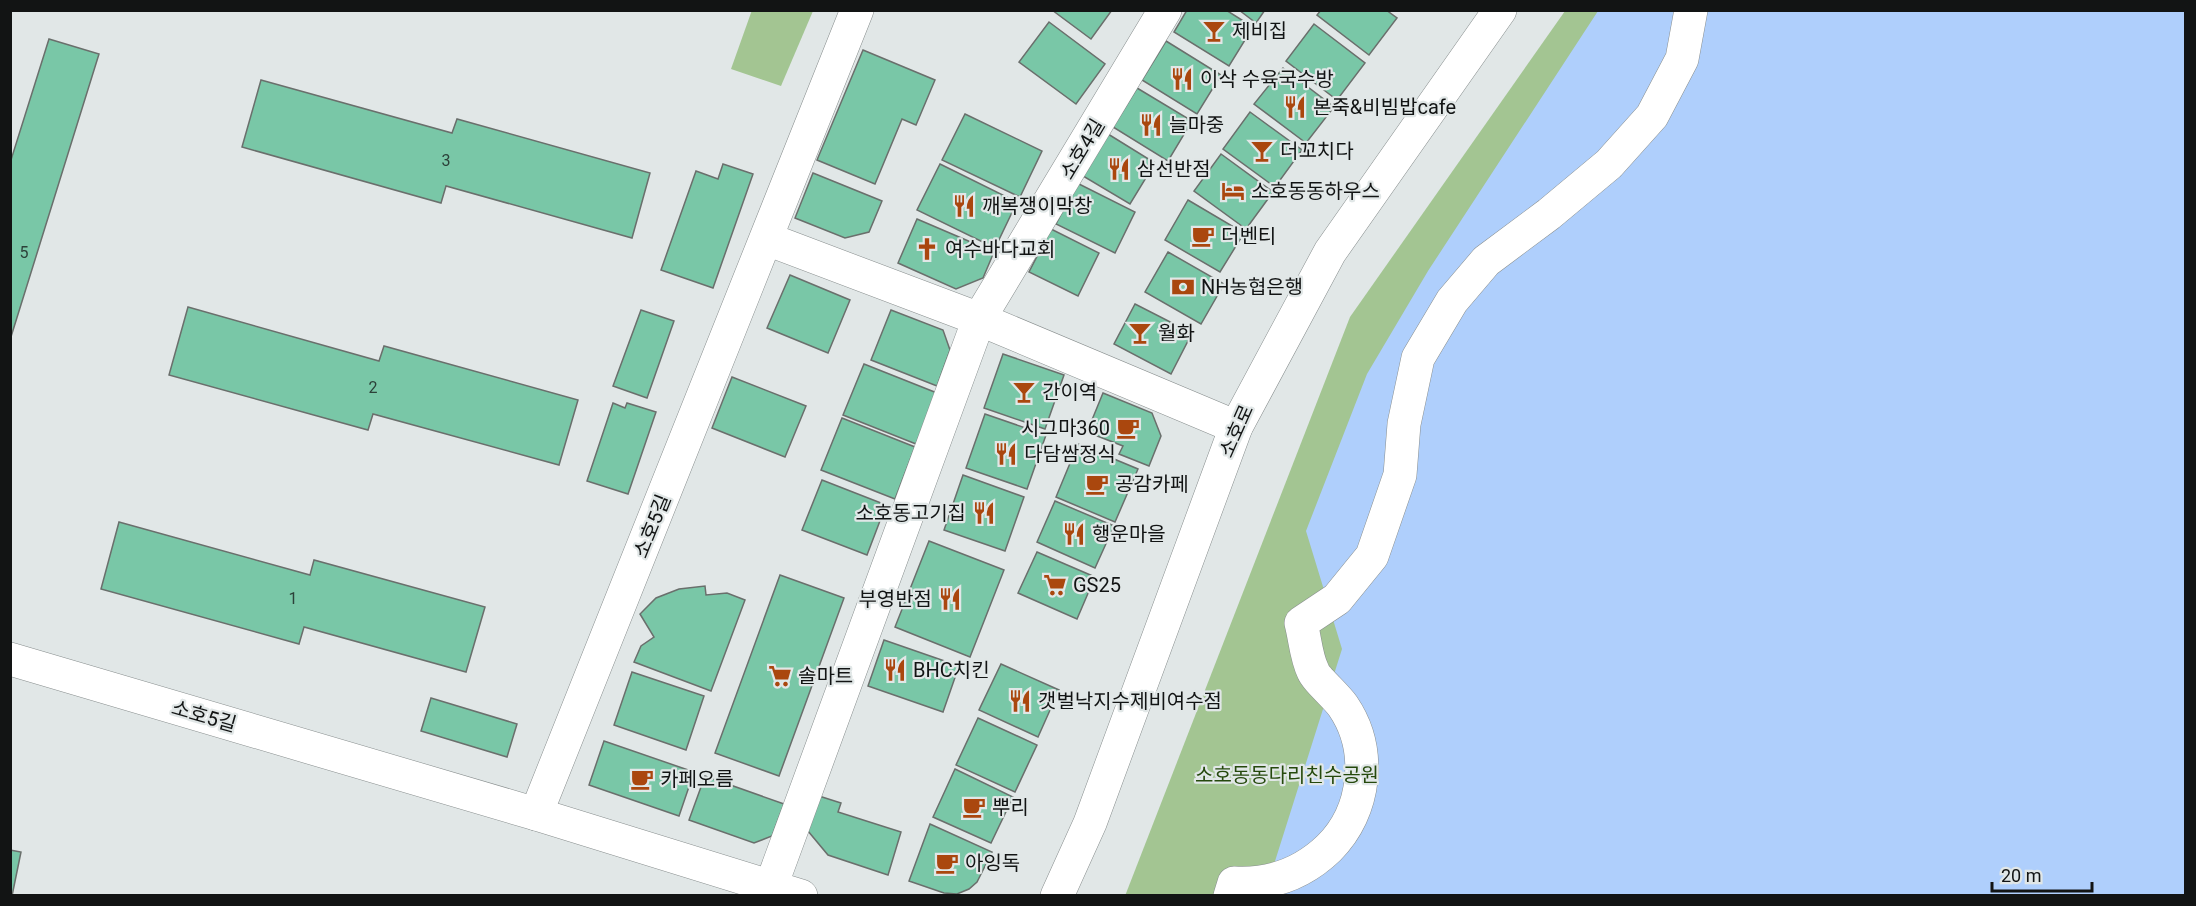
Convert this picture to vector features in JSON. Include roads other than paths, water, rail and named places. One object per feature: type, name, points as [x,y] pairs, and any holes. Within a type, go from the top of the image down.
[{"type":"street","points":[[857,10],[767,239],[980,319],[1236,427]]},
{"type":"street","name":"소호4길","points":[[980,319],[1165,10]]},
{"type":"street","name":"소호로","points":[[1057,896],[1090,823],[1236,427],[1330,252],[1500,10]]},
{"type":"street","points":[[1230,896],[1234,883],[1254,884],[1277,880],[1291,875],[1315,860],[1338,838],[1354,812],[1362,770],[1358,740],[1352,721],[1344,707],[1335,694],[1313,673],[1301,622],[1336,599],[1372,556],[1400,475],[1404,424],[1418,357],[1452,301],[1486,261],[1549,214],[1609,164],[1652,116],[1682,59],[1691,10]]},
{"type":"street","name":"소호5길","points":[[536,814],[767,239]]},
{"type":"street","name":"소호5길","points":[[10,659],[536,814],[786,891],[980,319]]},
{"type":"water","points":[[1598,11],[2185,11],[2185,895],[1264,896],[1342,649],[1306,531],[1367,374],[1428,271]]},
{"type":"place","name":"제비집","points":[[1214,31]]},
{"type":"place","name":"이삭 수육국수방","points":[[1182,79]]},
{"type":"place","name":"본죽&비빔밥cafe","points":[[1295,107]]},
{"type":"place","name":"늘마중","points":[[1151,125]]},
{"type":"place","name":"더꼬치다","points":[[1262,151]]},
{"type":"place","name":"삼선반점","points":[[1119,169]]},
{"type":"place","name":"소호동동하우스","points":[[1233,191]]},
{"type":"place","name":"깨복쟁이막창","points":[[964,206]]},
{"type":"place","name":"더벤티","points":[[1203,236]]},
{"type":"place","name":"여수바다교회","points":[[927,249]]},
{"type":"place","name":"NH농협은행","points":[[1183,287]]},
{"type":"place","name":"월화","points":[[1140,333]]},
{"type":"place","name":"간이역","points":[[1024,392]]},
{"type":"place","name":"시그마360","points":[[1128,428]]},
{"type":"place","name":"다담쌈정식","points":[[1006,454]]},
{"type":"place","name":"공감카페","points":[[1097,484]]},
{"type":"place","name":"소호동고기집","points":[[984,513]]},
{"type":"place","name":"행운마을","points":[[1074,534]]},
{"type":"place","name":"GS25","points":[[1055,585]]},
{"type":"place","name":"부영반점","points":[[950,599]]},
{"type":"place","name":"BHC치킨","points":[[895,670]]},
{"type":"place","name":"솔마트","points":[[780,676]]},
{"type":"place","name":"갯벌낙지수제비여수점","points":[[1020,701]]},
{"type":"place","name":"카페오름","points":[[642,779]]},
{"type":"place","name":"뿌리","points":[[974,807]]},
{"type":"place","name":"아잉독","points":[[947,863]]},
{"type":"park label","name":"소호동동다리친수공원","points":[[1287,775]]}]
